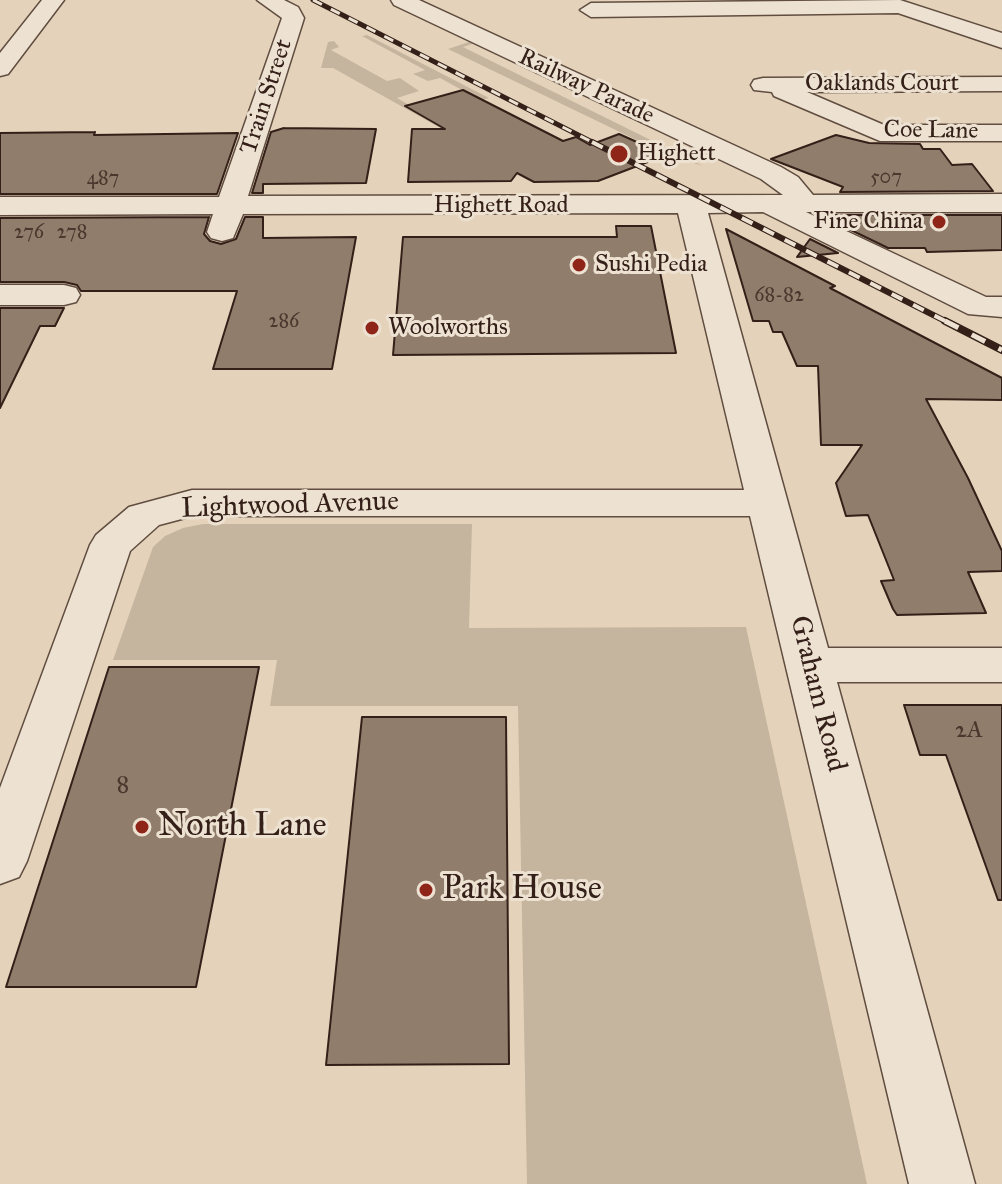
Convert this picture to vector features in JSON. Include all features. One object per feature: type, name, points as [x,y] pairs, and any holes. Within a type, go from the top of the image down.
[{"type":"street","points":[[0,69],[53,0]]},
{"type":"street","name":"Train Street","points":[[226,221],[293,18],[290,12],[268,0]]},
{"type":"street","name":"Railway Parade","points":[[402,0],[771,173],[788,183],[805,204]]},
{"type":"street","points":[[591,10],[888,3],[1002,41]]},
{"type":"street","name":"Oaklands Court","points":[[769,85],[1002,84]]},
{"type":"street","name":"Coe Lane","points":[[769,85],[880,133],[1002,133]]},
{"type":"street","name":"Highett Road","points":[[0,206],[226,221],[611,205],[696,225],[766,204],[1002,203]]},
{"type":"street","points":[[766,204],[980,307],[1002,307]]},
{"type":"street","points":[[611,205],[663,222],[696,225]]},
{"type":"street","name":"Graham Road","points":[[696,225],[942,1184]]},
{"type":"street","points":[[0,295],[64,295]]},
{"type":"street","name":"Lightwood Avenue","points":[[0,861],[111,545],[144,516],[192,503],[767,503]]},
{"type":"street","points":[[810,665],[1002,665]]},
{"type":"shaded area","points":[[367,35],[489,98],[475,102],[489,110],[499,107],[573,146],[503,163],[333,68],[321,68],[328,42],[334,41],[339,47],[331,50],[387,81],[400,78],[419,91],[397,98],[461,135],[471,95],[440,78],[428,81],[413,74],[425,70],[362,36]]},
{"type":"shaded area","points":[[472,41],[475,43],[463,47],[703,166],[677,158],[680,156],[661,147],[655,149],[448,49]]},
{"type":"shaded area","points":[[203,524],[472,524],[469,628],[746,627],[867,1184],[527,1184],[518,706],[270,706],[277,660],[113,660],[153,547],[165,536]]},
{"type":"building","points":[[463,90],[563,141],[576,137],[590,145],[619,134],[666,155],[598,181],[534,182],[517,173],[511,181],[408,182],[412,129],[445,129],[405,106]]},
{"type":"building","points":[[284,128],[376,129],[366,183],[263,184],[263,193],[252,193],[271,132]]},
{"type":"building","points":[[95,132],[94,135],[238,133],[217,194],[0,194],[0,133]]},
{"type":"building","points":[[836,135],[869,143],[920,144],[923,149],[940,149],[952,165],[972,164],[993,191],[840,192],[843,187],[771,159]]},
{"type":"building","points":[[1002,215],[1002,250],[927,252],[925,248],[888,248],[824,217]]},
{"type":"building","points":[[209,217],[204,234],[210,241],[221,244],[236,239],[245,217],[263,217],[263,238],[356,237],[332,369],[213,369],[237,291],[81,291],[77,285],[64,282],[0,282],[0,218]]},
{"type":"building","points":[[616,226],[651,226],[676,353],[393,355],[403,237],[617,237]]},
{"type":"building","points":[[726,229],[835,286],[830,288],[1002,378],[1002,400],[926,399],[1002,551],[1002,571],[968,572],[986,613],[897,615],[881,581],[894,580],[868,515],[846,516],[836,483],[862,445],[821,445],[818,366],[797,366],[782,332],[773,332],[769,321],[753,321]]},
{"type":"building","points":[[810,239],[838,253],[797,257]]},
{"type":"building","points":[[0,308],[64,308],[55,326],[40,326],[0,408]]},
{"type":"building","name":"North Lane","points":[[109,667],[259,667],[196,987],[6,987]]},
{"type":"building","points":[[904,705],[1002,705],[1002,900],[998,900],[946,755],[920,755]]},
{"type":"building","name":"Park House","points":[[362,717],[506,717],[509,1064],[326,1065]]},
{"type":"railway","points":[[313,0],[596,144]]},
{"type":"railway","points":[[592,142],[949,323]]},
{"type":"railway","points":[[945,321],[1002,350]]},
{"type":"place","name":"Highett","points":[[619,154]]},
{"type":"place","name":"Fine China","points":[[939,222]]},
{"type":"place","name":"Sushi Pedia","points":[[579,265]]},
{"type":"place","name":"Woolworths","points":[[372,328]]},
{"type":"place","name":"North Lane","points":[[142,827]]},
{"type":"place","name":"Park House","points":[[426,890]]}]
